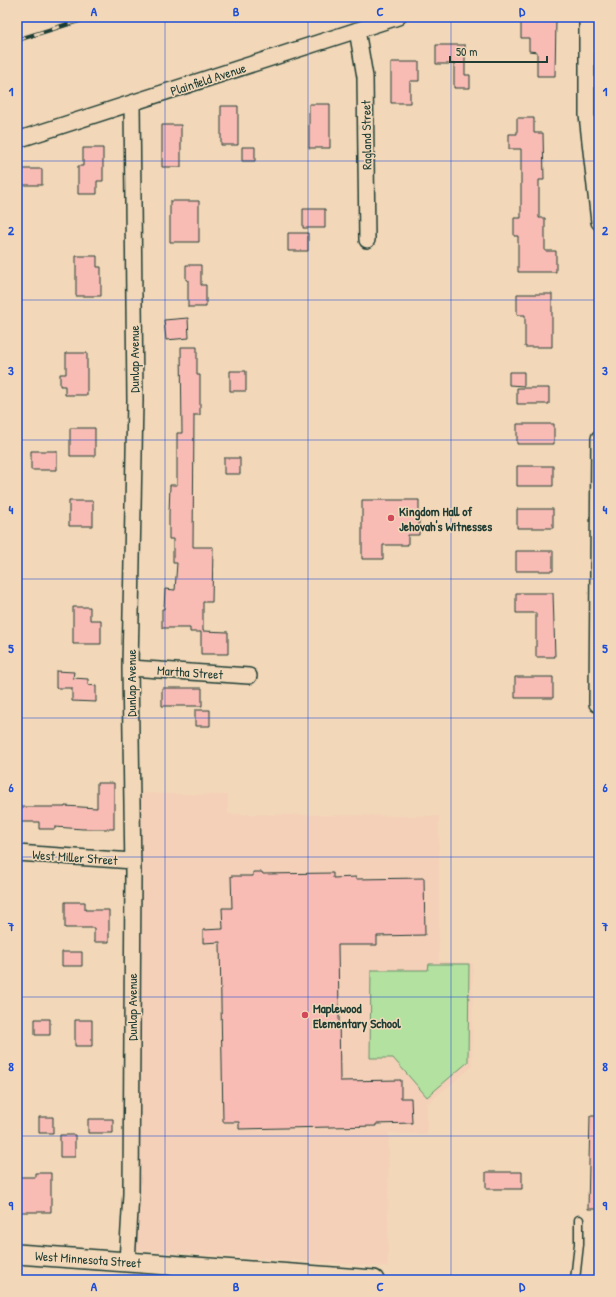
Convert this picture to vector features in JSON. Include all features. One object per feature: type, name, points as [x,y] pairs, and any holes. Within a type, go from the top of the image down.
[{"type":"street","name":"Plainfield Avenue","points":[[17,140],[398,17]]},
{"type":"street","points":[[587,17],[588,125],[599,222]]},
{"type":"street","name":"Ragland Street","points":[[357,30],[365,77],[367,240]]},
{"type":"street","name":"Dunlap Avenue","points":[[127,1262],[131,1194],[133,861],[130,668],[135,400],[132,103]]},
{"type":"street","points":[[597,704],[599,438]]},
{"type":"street","name":"Martha Street","points":[[130,668],[249,676]]},
{"type":"street","name":"West Miller Street","points":[[17,853],[133,861]]},
{"type":"street","name":"West Minnesota Street","points":[[17,1254],[374,1280]]},
{"type":"lane","points":[[575,1280],[579,1244],[579,1220]]},
{"type":"shaded area","name":"Maplewood Elementary School","points":[[140,793],[228,795],[228,814],[439,816],[439,961],[473,963],[472,1067],[427,1104],[427,1135],[389,1133],[388,1267],[136,1250]]},
{"type":"green space","points":[[429,964],[469,964],[468,1062],[427,1097],[393,1058],[370,1058],[371,970],[428,970]]},
{"type":"building","points":[[521,18],[556,19],[555,76],[537,76],[537,52],[529,51],[529,38],[521,38]]},
{"type":"building","points":[[436,45],[465,45],[465,75],[470,75],[470,88],[454,88],[454,64],[436,64]]},
{"type":"building","points":[[391,62],[419,62],[419,81],[410,81],[410,103],[391,103]]},
{"type":"building","points":[[309,104],[330,104],[330,148],[309,148]]},
{"type":"building","points":[[221,106],[238,106],[238,145],[221,145]]},
{"type":"building","points":[[517,118],[534,118],[534,133],[543,133],[544,180],[539,180],[539,218],[545,218],[545,251],[556,251],[556,272],[518,272],[518,236],[514,236],[514,218],[521,218],[521,149],[509,149],[509,134],[517,134]]},
{"type":"building","points":[[162,125],[181,125],[181,167],[162,167]]},
{"type":"building","points":[[242,147],[255,147],[255,161],[242,161]]},
{"type":"building","points":[[83,148],[103,148],[103,181],[97,181],[97,194],[78,194],[78,166],[83,166]]},
{"type":"building","points":[[22,169],[42,169],[42,185],[22,185]]},
{"type":"building","points":[[170,201],[199,201],[199,242],[170,242]]},
{"type":"building","points":[[303,209],[325,209],[325,228],[303,228]]},
{"type":"building","points":[[288,233],[308,233],[308,251],[288,251]]},
{"type":"building","points":[[76,256],[97,256],[97,267],[101,267],[101,296],[76,296]]},
{"type":"building","points":[[186,265],[201,265],[201,285],[206,285],[206,307],[188,307],[188,280],[186,280]]},
{"type":"building","points":[[517,294],[552,294],[552,347],[525,347],[525,315],[517,315]]},
{"type":"building","points":[[188,318],[189,338],[166,340],[164,320]]},
{"type":"building","points":[[181,347],[197,347],[197,375],[200,375],[200,415],[194,415],[193,547],[213,547],[212,602],[203,602],[203,631],[228,632],[228,654],[201,654],[201,632],[190,632],[190,628],[162,628],[162,609],[164,609],[165,589],[175,590],[177,563],[173,563],[173,539],[169,539],[169,514],[170,485],[177,485],[177,433],[182,433]]},
{"type":"building","points":[[66,353],[87,353],[87,395],[65,395],[65,386],[60,386],[60,374],[66,374]]},
{"type":"building","points":[[230,371],[246,371],[246,391],[230,391]]},
{"type":"building","points":[[509,372],[524,372],[524,386],[509,385]]},
{"type":"building","points":[[517,388],[549,388],[549,404],[517,404]]},
{"type":"building","points":[[517,424],[554,424],[554,444],[517,444]]},
{"type":"building","points":[[70,428],[95,428],[95,456],[70,456]]},
{"type":"building","points":[[31,451],[57,451],[57,470],[31,470]]},
{"type":"building","points":[[224,458],[240,458],[240,474],[224,474]]},
{"type":"building","points":[[517,466],[553,466],[553,486],[517,486]]},
{"type":"building","name":"Kingdom Hall of Jehovah's Witnesses","points":[[362,500],[419,500],[419,535],[408,535],[408,545],[383,545],[383,559],[362,559]]},
{"type":"building","points":[[69,501],[93,501],[93,526],[69,526]]},
{"type":"building","points":[[517,509],[553,509],[553,528],[517,528]]},
{"type":"building","points":[[516,551],[553,551],[553,571],[516,571]]},
{"type":"building","points":[[516,593],[553,593],[555,657],[536,657],[536,613],[516,613]]},
{"type":"building","points":[[73,607],[90,607],[90,620],[101,620],[101,644],[73,644]]},
{"type":"building","points":[[56,671],[74,672],[73,678],[88,679],[88,685],[96,686],[96,702],[72,701],[72,688],[56,688]]},
{"type":"building","points":[[515,677],[553,677],[553,698],[515,698]]},
{"type":"building","points":[[162,688],[202,688],[202,706],[162,706]]},
{"type":"building","points":[[195,710],[210,710],[210,726],[195,726]]},
{"type":"building","points":[[97,783],[114,783],[114,829],[55,827],[55,829],[39,829],[39,822],[17,822],[17,807],[65,806],[97,808]]},
{"type":"building","points":[[253,872],[262,872],[263,874],[333,873],[333,878],[356,877],[356,879],[424,878],[425,935],[377,936],[377,945],[338,945],[340,1081],[401,1080],[401,1098],[411,1098],[412,1123],[376,1124],[376,1126],[239,1129],[239,1122],[223,1122],[220,942],[203,943],[203,930],[223,929],[222,908],[232,908],[231,876],[253,876]]},
{"type":"building","points":[[65,902],[85,902],[85,910],[109,910],[109,942],[94,942],[94,928],[65,928]]},
{"type":"building","points":[[62,952],[82,952],[82,966],[62,966]]},
{"type":"building","points":[[35,1019],[50,1019],[50,1035],[35,1035]]},
{"type":"building","points":[[75,1020],[92,1020],[92,1046],[75,1046]]},
{"type":"building","points":[[590,1116],[599,1116],[599,1209],[588,1209]]},
{"type":"building","points":[[39,1117],[53,1117],[53,1133],[39,1133]]},
{"type":"building","points":[[88,1119],[113,1119],[113,1133],[88,1133]]},
{"type":"building","points":[[60,1135],[75,1135],[75,1157],[60,1157]]},
{"type":"building","points":[[486,1172],[522,1172],[522,1189],[486,1189]]},
{"type":"building","points":[[35,1173],[51,1173],[51,1212],[17,1212],[17,1177],[35,1177]]},
{"type":"railway","points":[[17,40],[91,17]]},
{"type":"place","name":"Kingdom Hall of Jehovah's Witnesses","points":[[391,518]]},
{"type":"place","name":"Maplewood Elementary School","points":[[305,1015]]}]
